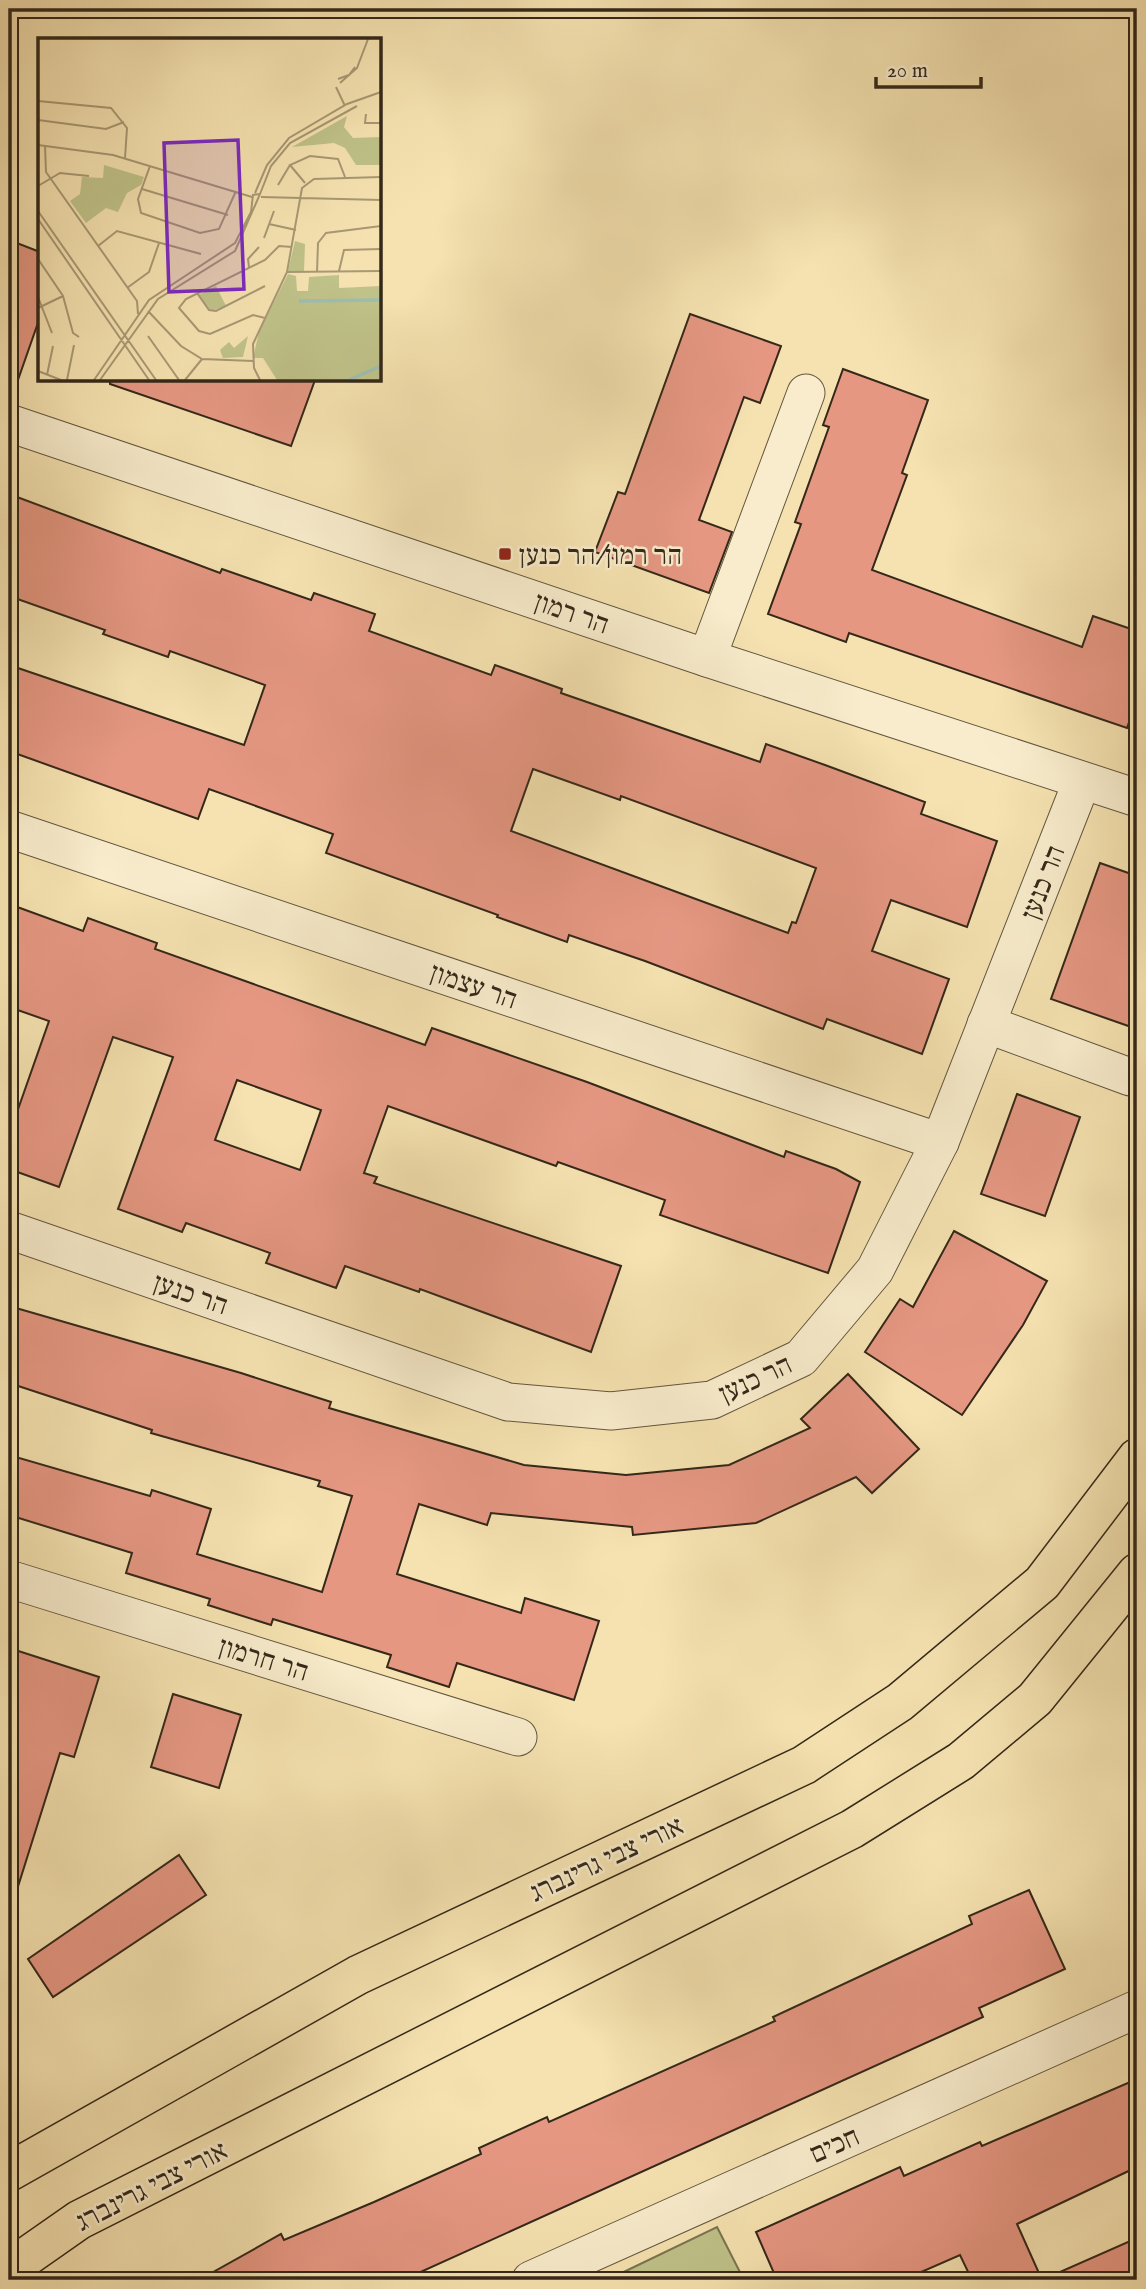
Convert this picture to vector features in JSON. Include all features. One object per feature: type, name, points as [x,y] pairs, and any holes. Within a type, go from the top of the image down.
[{"type":"main road","name":"אורי צבי גרינברג","points":[[9,2172],[358,1975],[804,1765],[900,1702],[1042,1583],[1137,1458]]},
{"type":"main road","name":"אורי צבי גרינברג","points":[[9,2269],[79,2220],[852,1829],[961,1760],[1035,1699],[1137,1573]]},
{"type":"street","points":[[707,658],[806,393]]},
{"type":"street","name":"הר רמון","points":[[9,423],[707,658],[1137,798]]},
{"type":"street","name":"הר כנען","points":[[9,1230],[508,1402],[611,1411],[712,1400],[801,1358],[875,1270],[940,1142],[1082,781]]},
{"type":"street","name":"הר עצמון","points":[[9,829],[940,1142]]},
{"type":"street","points":[[986,1024],[1130,1077]]},
{"type":"street","name":"הר חרמון","points":[[9,1579],[519,1737]]},
{"type":"street","name":"חכים","points":[[531,2280],[1137,2009]]},
{"type":"green space","points":[[717,2227],[744,2280],[607,2280]]},
{"type":"building","points":[[9,240],[38,251],[38,323],[13,394],[9,393]]},
{"type":"building","points":[[690,314],[781,346],[760,403],[744,397],[699,520],[732,532],[709,593],[595,552],[618,492],[625,494]]},
{"type":"building","points":[[843,369],[928,400],[902,473],[907,475],[872,570],[1082,647],[1093,616],[1137,631],[1137,700],[1127,728],[849,633],[846,642],[768,614],[801,524],[795,522],[829,427],[823,425]]},
{"type":"building","points":[[110,382],[314,382],[291,446]]},
{"type":"building","points":[[9,494],[220,573],[222,569],[311,600],[314,593],[375,614],[369,631],[491,675],[495,665],[562,689],[561,693],[760,762],[766,744],[925,802],[921,814],[997,841],[967,927],[891,900],[872,951],[949,979],[922,1054],[827,1019],[823,1029],[645,961],[569,935],[567,942],[497,917],[498,915],[326,853],[333,834],[209,789],[198,819],[9,751],[9,665],[244,745],[265,685],[170,651],[168,657],[103,634],[105,630],[9,596]],"holes":[[[533,769],[620,800],[621,796],[816,868],[796,923],[792,922],[788,933],[511,831]]]},
{"type":"building","points":[[1100,863],[1137,876],[1137,1029],[1051,999]]},
{"type":"building","points":[[9,904],[83,931],[88,918],[157,943],[155,949],[425,1045],[432,1028],[587,1082],[784,1157],[786,1151],[836,1169],[860,1182],[828,1273],[660,1215],[665,1200],[558,1162],[556,1166],[388,1106],[364,1173],[377,1177],[374,1183],[621,1266],[591,1352],[420,1289],[419,1292],[345,1266],[336,1288],[266,1263],[270,1253],[186,1223],[182,1232],[118,1209],[173,1057],[113,1037],[59,1187],[9,1169],[9,1135],[49,1021],[9,1007]],"holes":[[[237,1080],[321,1110],[300,1170],[215,1140]]]},
{"type":"building","points":[[1017,1094],[1080,1117],[1045,1216],[981,1194]]},
{"type":"building","points":[[954,1231],[1047,1281],[1023,1325],[962,1415],[865,1352],[900,1299],[913,1307]]},
{"type":"building","points":[[9,1306],[241,1373],[331,1402],[329,1408],[524,1465],[626,1475],[729,1465],[810,1428],[801,1419],[848,1374],[919,1449],[872,1493],[856,1477],[756,1523],[633,1535],[632,1527],[491,1513],[487,1525],[419,1504],[397,1574],[521,1613],[525,1598],[599,1621],[574,1700],[457,1663],[449,1687],[387,1667],[391,1655],[273,1619],[271,1625],[208,1605],[210,1599],[126,1573],[132,1553],[9,1515],[9,1455],[150,1496],[152,1490],[211,1509],[197,1554],[322,1592],[352,1496],[318,1486],[320,1481],[151,1433],[152,1430],[9,1383]]},
{"type":"building","points":[[9,1648],[99,1677],[74,1757],[60,1753],[15,1896],[9,1895]]},
{"type":"building","points":[[173,1694],[241,1715],[219,1788],[151,1767]]},
{"type":"building","points":[[179,1855],[206,1895],[53,1997],[28,1959]]},
{"type":"building","points":[[1029,1890],[1065,1969],[979,2008],[983,2017],[403,2280],[199,2280],[281,2234],[284,2240],[374,2202],[481,2154],[479,2148],[547,2117],[549,2122],[775,2021],[773,2017],[972,1924],[969,1916]]},
{"type":"building","points":[[1137,2079],[1137,2167],[1017,2224],[1042,2280],[972,2280],[960,2255],[903,2280],[777,2280],[756,2232],[900,2167],[904,2176],[980,2142],[982,2146]]},
{"type":"building","points":[[1137,2238],[1137,2280],[1042,2280]]},
{"type":"place","name":"הר רמון/הר כנען","points":[[505,554]]}]
